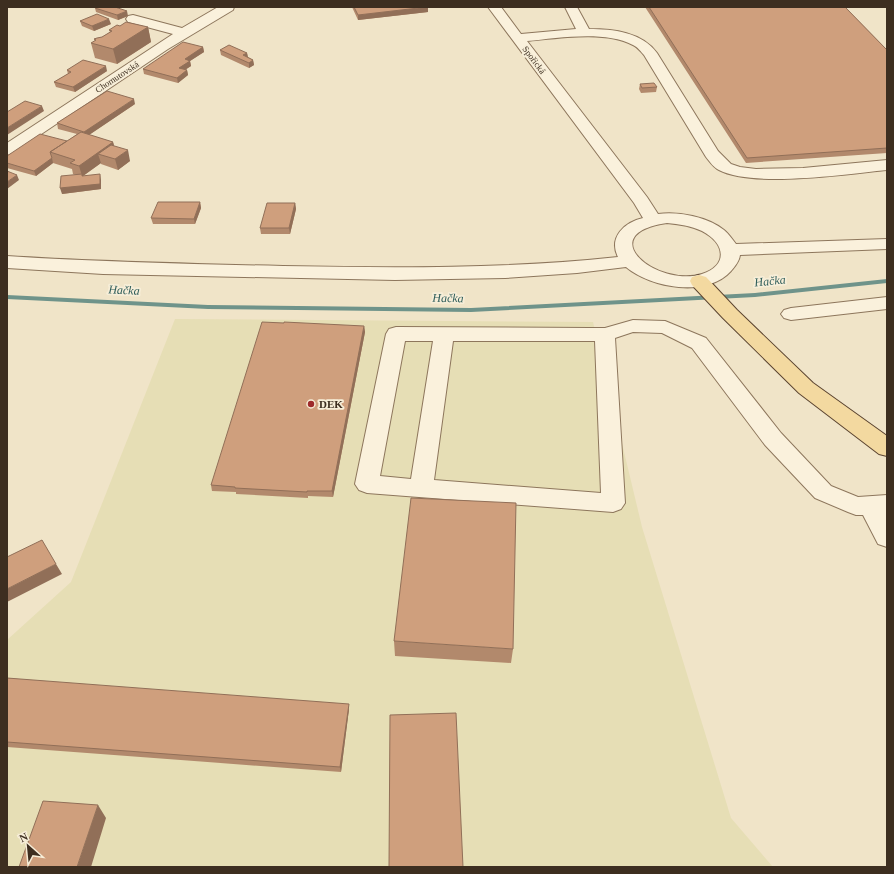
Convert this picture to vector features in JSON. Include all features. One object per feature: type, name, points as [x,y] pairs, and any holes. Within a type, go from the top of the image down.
[{"type":"main road","points":[[700,283],[806,388],[887,448]]},
{"type":"street","name":"Chomutovská","points":[[7,150],[185,33],[228,7]]},
{"type":"street","name":"Spořická","points":[[494,7],[641,201],[653,220]]},
{"type":"street","points":[[571,7],[584,32]]},
{"type":"street","points":[[133,19],[185,33]]},
{"type":"street","points":[[518,38],[584,32],[616,36],[639,43],[650,53],[712,154],[726,168],[745,173],[772,174],[887,165]]},
{"type":"street","points":[[681,219],[707,227],[718,234],[726,242],[730,250],[730,260],[724,270],[714,277],[700,283],[660,278],[639,269],[630,261],[624,252],[623,244],[626,236],[632,229],[642,223],[653,220],[681,219]]},
{"type":"street","points":[[730,250],[887,244]]},
{"type":"street","points":[[7,262],[103,268],[395,274],[505,272],[630,261]]},
{"type":"street","points":[[791,314],[887,303]]},
{"type":"street","points":[[605,334],[613,503],[367,484],[396,334],[605,334],[633,326],[665,327],[699,343],[772,439],[824,492],[856,506],[879,505],[887,537]]},
{"type":"street","points":[[422,488],[444,335]]},
{"type":"shaded area","points":[[175,319],[593,322],[642,527],[731,818],[773,867],[7,867],[7,640],[71,582]]},
{"type":"building","points":[[115,7],[127,11],[117,15],[95,8]]},
{"type":"building","points":[[354,7],[427,7],[358,15]]},
{"type":"building","points":[[649,7],[845,7],[887,50],[887,148],[747,158]]},
{"type":"building","points":[[97,14],[109,19],[92,26],[80,21]]},
{"type":"building","points":[[126,22],[148,27],[113,49],[91,43],[96,40],[94,39],[102,37],[112,31],[109,30],[117,25],[120,26]]},
{"type":"building","points":[[183,42],[203,47],[185,59],[190,61],[179,68],[187,70],[177,78],[143,69]]},
{"type":"building","points":[[229,45],[247,53],[243,55],[253,60],[249,63],[220,50]]},
{"type":"building","points":[[83,60],[106,66],[73,87],[54,82],[71,72],[67,70]]},
{"type":"building","points":[[654,83],[657,87],[642,88],[640,84]]},
{"type":"building","points":[[107,91],[134,99],[84,132],[57,123]]},
{"type":"building","points":[[25,101],[42,106],[7,128],[7,112]]},
{"type":"building","points":[[81,132],[113,142],[79,166],[70,163],[75,160],[50,152]]},
{"type":"building","points":[[40,134],[67,141],[50,152],[52,158],[34,171],[7,163],[7,156]]},
{"type":"building","points":[[111,145],[128,150],[115,159],[98,154]]},
{"type":"building","points":[[7,171],[17,175],[7,182]]},
{"type":"building","points":[[82,174],[82,176],[100,174],[100,184],[60,188],[61,176]]},
{"type":"building","points":[[158,202],[200,202],[194,219],[151,218]]},
{"type":"building","points":[[267,203],[295,203],[289,228],[260,228]]},
{"type":"building","points":[[262,322],[364,326],[332,491],[307,492],[235,488],[211,485]]},
{"type":"building","points":[[411,498],[516,503],[513,649],[394,641]]},
{"type":"building","points":[[42,540],[56,564],[7,589],[7,557]]},
{"type":"building","points":[[7,678],[349,704],[340,767],[7,742]]},
{"type":"building","points":[[456,713],[463,867],[389,867],[390,715]]},
{"type":"building","points":[[43,801],[98,805],[77,867],[19,867]]},
{"type":"waterway","name":"Hačka","points":[[7,297],[208,307],[471,310],[755,295],[887,281]]},
{"type":"place","name":"DEK","points":[[311,404]]}]
